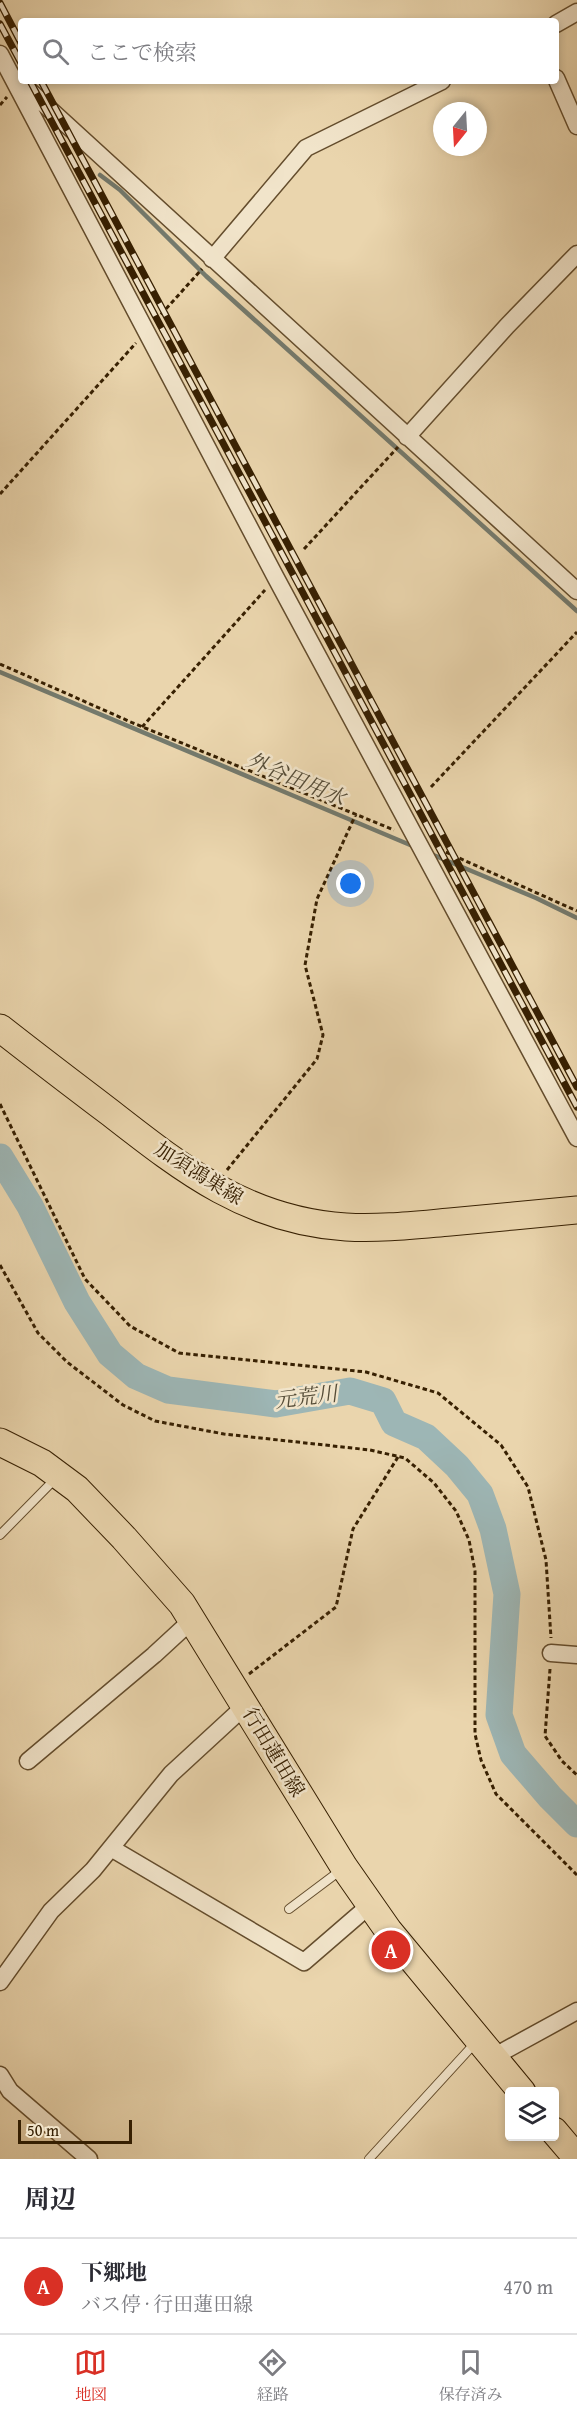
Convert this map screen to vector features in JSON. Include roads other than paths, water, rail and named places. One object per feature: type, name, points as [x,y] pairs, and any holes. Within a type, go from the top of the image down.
[{"type":"main road","name":"加須鴻巣線","points":[[0,1028],[170,1159],[215,1188],[241,1201],[289,1217],[345,1227],[404,1226],[577,1210]]},
{"type":"main road","name":"行田蓮田線","points":[[0,1442],[42,1463],[77,1489],[182,1604],[344,1867],[370,1905],[388,1930],[519,2087]]},
{"type":"main road","points":[[559,2136],[577,2158]]},
{"type":"street","points":[[559,22],[577,12]]},
{"type":"street","points":[[0,54],[5,69],[577,1138]]},
{"type":"street","points":[[5,69],[18,81]]},
{"type":"street","points":[[21,84],[577,591]]},
{"type":"street","points":[[212,259],[306,148],[436,84]]},
{"type":"street","points":[[559,84],[577,126]]},
{"type":"street","points":[[407,437],[507,326],[577,254]]},
{"type":"street","points":[[28,1761],[192,1620]]},
{"type":"street","points":[[551,1653],[577,1655]]},
{"type":"street","points":[[0,1982],[51,1911],[93,1870],[171,1774],[240,1696]]},
{"type":"street","points":[[111,1848],[304,1962],[370,1905]]},
{"type":"street","points":[[486,2048],[577,2011]]},
{"type":"street","points":[[0,2075],[10,2091],[89,2159]]},
{"type":"lane","points":[[0,1535],[58,1475]]},
{"type":"lane","points":[[289,1909],[344,1867]]},
{"type":"lane","points":[[369,2159],[486,2048]]},
{"type":"waterway","points":[[100,175],[120,190],[206,276],[577,611]]},
{"type":"waterway","name":"外谷田用水","points":[[0,672],[415,847]]},
{"type":"waterway","name":"外谷田用水","points":[[431,854],[536,898],[577,918]]},
{"type":"waterway","name":"元荒川","points":[[0,1157],[30,1206],[77,1302],[110,1354],[136,1376],[168,1390],[276,1404],[350,1391],[383,1401],[394,1423],[426,1437],[457,1466],[480,1494],[493,1529],[507,1594],[499,1715],[513,1754],[577,1824]]},
{"type":"railway","points":[[0,3],[18,37]]},
{"type":"railway","points":[[0,24],[18,57]]},
{"type":"railway","points":[[32,84],[577,1107]]},
{"type":"railway","points":[[43,84],[577,1087]]},
{"type":"place","name":"下郷地","points":[[391,1950]]}]
